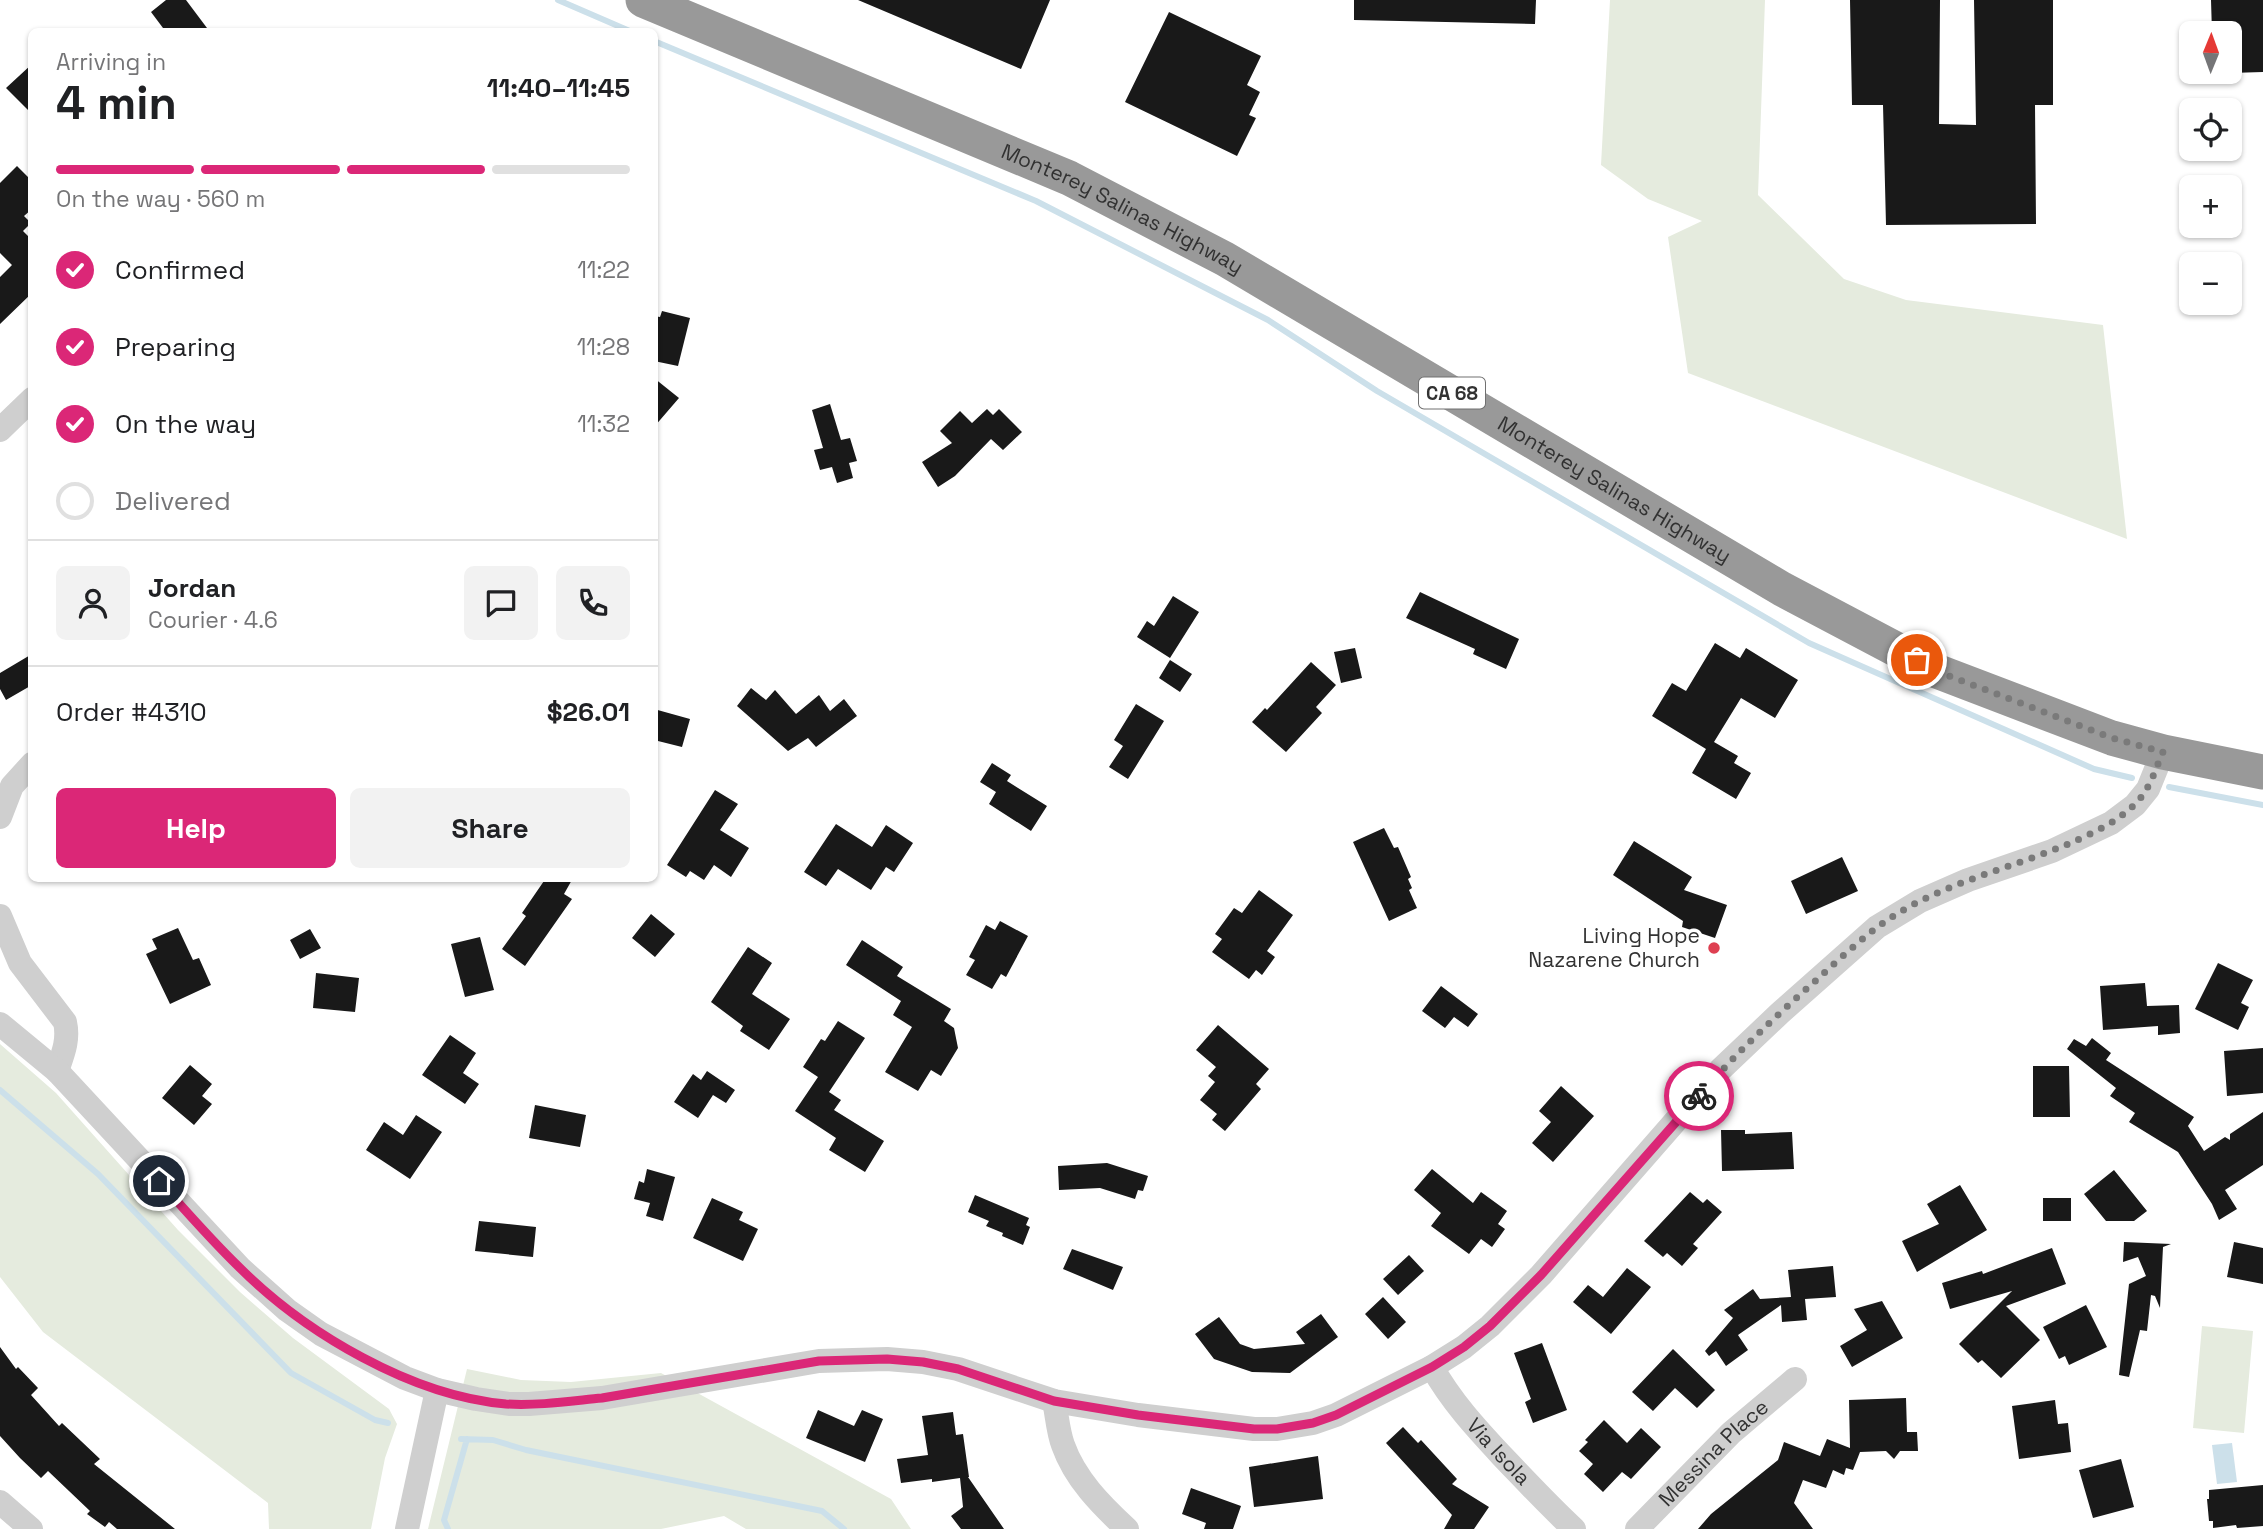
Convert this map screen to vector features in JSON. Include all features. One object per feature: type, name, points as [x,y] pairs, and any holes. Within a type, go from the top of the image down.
[{"type":"highway","name":"Monterey Salinas Highway","points":[[643,0],[1069,178],[1225,258],[1782,589],[1939,672],[2112,738],[2163,752],[2263,772]]},
{"type":"street","points":[[0,430],[28,403]]},
{"type":"street","points":[[0,1024],[57,1071],[240,1268],[287,1310],[321,1334],[405,1378],[437,1390],[509,1404],[573,1401],[819,1361],[887,1359],[958,1369],[1054,1401],[1138,1415],[1254,1429],[1277,1429],[1313,1423],[1336,1415],[1432,1367],[1464,1347],[1505,1311],[1550,1265],[1721,1069],[1877,927],[1920,901],[1968,880],[2052,851],[2111,823],[2135,805],[2148,789],[2163,752]]},
{"type":"street","points":[[0,817],[12,786],[28,768]]},
{"type":"street","points":[[0,916],[20,963],[65,1021],[68,1034],[57,1071]]},
{"type":"street","name":"Via Isola","points":[[1432,1367],[1468,1419],[1546,1503],[1574,1529]]},
{"type":"street","name":"Messina Place","points":[[1637,1529],[1731,1433],[1795,1379]]},
{"type":"street","points":[[407,1529],[437,1390]]},
{"type":"street","points":[[1054,1401],[1063,1445],[1077,1474],[1097,1501],[1127,1529]]},
{"type":"street","points":[[0,1502],[32,1529]]},
{"type":"shaded area","points":[[1610,0],[1765,0],[1758,195],[1844,279],[1906,300],[2103,325],[2127,539],[1688,373],[1668,237],[1702,221],[1648,199],[1601,165]]},
{"type":"shaded area","points":[[0,1044],[56,1093],[178,1230],[240,1292],[293,1338],[389,1409],[397,1424],[385,1458],[371,1529],[269,1529],[268,1503],[43,1332],[0,1277]]},
{"type":"shaded area","points":[[2202,1326],[2253,1331],[2244,1433],[2193,1428]]},
{"type":"shaded area","points":[[467,1369],[521,1380],[571,1382],[661,1373],[891,1499],[911,1529],[746,1529],[724,1516],[661,1529],[428,1529]]},
{"type":"water","points":[[2232,1443],[2237,1482],[2217,1484],[2212,1445]]},
{"type":"building","points":[[166,0],[186,0],[207,28],[163,28],[151,12]]},
{"type":"building","points":[[858,0],[1050,0],[1021,69]]},
{"type":"building","points":[[1354,0],[1536,0],[1535,24],[1354,20]]},
{"type":"building","points":[[1850,0],[1940,0],[1939,124],[1976,125],[1974,0],[2053,0],[2053,105],[2035,105],[2036,224],[1886,225],[1883,105],[1852,105]]},
{"type":"building","points":[[2211,0],[2263,0],[2263,72],[2242,73],[2242,21],[2212,21]]},
{"type":"building","points":[[1169,12],[1261,56],[1247,85],[1260,92],[1249,115],[1256,118],[1237,156],[1125,102]]},
{"type":"building","points":[[28,68],[28,110],[6,88]]},
{"type":"building","points":[[17,166],[28,177],[28,212],[24,216],[28,220],[28,226],[23,231],[28,236],[28,297],[0,324],[0,277],[12,265],[0,253],[0,183]]},
{"type":"building","points":[[662,311],[690,318],[678,366],[658,362]]},
{"type":"building","points":[[658,381],[679,398],[658,422]]},
{"type":"building","points":[[830,404],[841,440],[850,438],[857,461],[849,463],[853,478],[837,483],[832,467],[820,470],[814,450],[823,448],[812,410]]},
{"type":"building","points":[[987,409],[993,415],[999,409],[1022,432],[1003,450],[991,439],[955,476],[938,487],[922,462],[952,443],[940,431],[960,411],[972,423]]},
{"type":"building","points":[[1420,592],[1519,639],[1506,669],[1473,654],[1475,649],[1406,618]]},
{"type":"building","points":[[1173,596],[1199,612],[1170,658],[1137,637],[1147,621],[1154,626]]},
{"type":"building","points":[[1715,643],[1740,658],[1746,648],[1798,680],[1775,718],[1741,698],[1714,742],[1738,756],[1734,763],[1751,773],[1736,799],[1692,773],[1706,749],[1652,716],[1672,683],[1686,691]]},
{"type":"building","points":[[1355,648],[1362,678],[1341,683],[1334,652]]},
{"type":"building","points":[[28,656],[28,687],[6,700],[0,689],[0,673]]},
{"type":"building","points":[[1170,660],[1192,674],[1180,692],[1159,678]]},
{"type":"building","points":[[1311,662],[1336,685],[1316,707],[1322,713],[1286,752],[1252,722],[1265,708],[1267,710]]},
{"type":"building","points":[[751,688],[766,700],[775,690],[796,714],[819,695],[830,711],[844,699],[857,716],[816,747],[808,738],[788,751],[737,706]]},
{"type":"building","points":[[1136,704],[1164,721],[1128,779],[1109,767],[1123,746],[1114,740]]},
{"type":"building","points":[[658,710],[690,719],[682,747],[658,741]]},
{"type":"building","points":[[992,763],[1011,775],[1007,781],[1047,806],[1031,831],[989,804],[996,792],[980,782]]},
{"type":"building","points":[[715,790],[738,804],[720,830],[749,848],[731,877],[714,865],[704,880],[690,871],[686,877],[667,865]]},
{"type":"building","points":[[836,824],[872,847],[886,825],[913,843],[894,872],[886,867],[871,890],[838,869],[826,886],[804,872]]},
{"type":"building","points":[[1384,828],[1394,848],[1398,847],[1411,877],[1408,879],[1412,888],[1409,890],[1417,908],[1389,921],[1353,842]]},
{"type":"building","points":[[1634,841],[1692,877],[1684,890],[1727,905],[1715,938],[1682,927],[1683,921],[1613,875]]},
{"type":"building","points":[[1842,857],[1858,891],[1806,914],[1791,881]]},
{"type":"building","points":[[543,882],[571,882],[564,894],[572,899],[525,966],[502,949],[526,916],[522,913]]},
{"type":"building","points":[[1259,890],[1293,915],[1267,951],[1275,957],[1262,975],[1256,970],[1249,979],[1212,952],[1222,939],[1215,934],[1234,908],[1242,913]]},
{"type":"building","points":[[651,914],[675,934],[655,957],[632,938]]},
{"type":"building","points":[[1000,921],[1028,936],[1006,977],[1001,974],[992,989],[966,975],[975,960],[969,957],[986,925],[995,930]]},
{"type":"building","points":[[178,928],[193,960],[199,958],[211,985],[170,1004],[146,954],[157,949],[152,939]]},
{"type":"building","points":[[310,929],[321,948],[300,959],[290,940]]},
{"type":"building","points":[[480,937],[494,990],[465,997],[451,944]]},
{"type":"building","points":[[862,940],[903,967],[897,976],[951,1009],[944,1021],[954,1028],[958,1048],[941,1076],[931,1070],[918,1091],[885,1072],[912,1027],[893,1015],[901,1001],[846,965]]},
{"type":"building","points":[[748,947],[772,963],[752,994],[790,1019],[769,1050],[740,1031],[743,1026],[711,1002]]},
{"type":"building","points":[[2218,963],[2253,980],[2241,1003],[2249,1007],[2238,1030],[2195,1009]]},
{"type":"building","points":[[316,973],[359,978],[355,1012],[313,1008]]},
{"type":"building","points":[[2145,983],[2147,1006],[2179,1005],[2180,1033],[2158,1035],[2158,1026],[2103,1030],[2100,986]]},
{"type":"building","points":[[1441,986],[1478,1014],[1468,1027],[1454,1017],[1445,1028],[1422,1011]]},
{"type":"building","points":[[838,1021],[865,1038],[829,1092],[841,1100],[834,1110],[884,1141],[865,1172],[829,1150],[836,1138],[795,1111],[818,1077],[803,1067],[821,1039],[825,1041]]},
{"type":"building","points":[[1218,1025],[1269,1069],[1256,1084],[1261,1089],[1225,1131],[1212,1120],[1217,1114],[1200,1100],[1215,1082],[1208,1076],[1216,1067],[1196,1050]]},
{"type":"building","points":[[450,1035],[476,1053],[463,1073],[479,1084],[465,1104],[422,1075]]},
{"type":"building","points":[[2092,1038],[2111,1053],[2106,1060],[2194,1117],[2188,1126],[2204,1151],[2225,1137],[2230,1140],[2230,1134],[2263,1112],[2263,1165],[2225,1190],[2237,1209],[2219,1220],[2212,1204],[2178,1152],[2129,1122],[2135,1113],[2110,1096],[2116,1088],[2067,1049],[2074,1039],[2086,1046]]},
{"type":"building","points":[[2263,1048],[2263,1093],[2227,1096],[2224,1051]]},
{"type":"building","points":[[190,1065],[212,1084],[202,1096],[212,1104],[194,1125],[162,1098]]},
{"type":"building","points":[[2033,1066],[2069,1066],[2070,1117],[2033,1117]]},
{"type":"building","points":[[707,1071],[735,1090],[726,1103],[713,1095],[698,1118],[674,1102],[693,1074],[701,1080]]},
{"type":"building","points":[[1561,1086],[1594,1116],[1553,1162],[1532,1143],[1551,1122],[1539,1111]]},
{"type":"building","points":[[535,1105],[586,1115],[580,1147],[529,1138]]},
{"type":"building","points":[[416,1115],[442,1132],[410,1179],[366,1150],[384,1122],[403,1135]]},
{"type":"building","points":[[1721,1130],[1745,1130],[1745,1134],[1792,1132],[1794,1169],[1722,1171]]},
{"type":"building","points":[[1107,1163],[1148,1176],[1143,1191],[1138,1190],[1135,1199],[1100,1188],[1059,1190],[1058,1166]]},
{"type":"building","points":[[647,1169],[675,1177],[663,1221],[646,1216],[650,1203],[634,1199],[639,1181],[644,1183]]},
{"type":"building","points":[[1432,1169],[1473,1203],[1481,1192],[1507,1211],[1498,1224],[1505,1229],[1492,1247],[1481,1239],[1469,1254],[1431,1226],[1441,1213],[1414,1190]]},
{"type":"building","points":[[2114,1170],[2147,1211],[2134,1221],[2106,1221],[2084,1194]]},
{"type":"building","points":[[1960,1185],[1987,1230],[1917,1272],[1902,1241],[1939,1224],[1927,1204]]},
{"type":"building","points":[[1690,1192],[1703,1203],[1707,1199],[1722,1212],[1693,1244],[1698,1248],[1682,1266],[1667,1253],[1663,1257],[1644,1241]]},
{"type":"building","points":[[975,1195],[1029,1218],[1026,1225],[1030,1227],[1023,1245],[986,1226],[989,1221],[968,1212]]},
{"type":"building","points":[[712,1198],[743,1212],[739,1220],[758,1229],[743,1261],[693,1238]]},
{"type":"building","points":[[2043,1198],[2071,1198],[2071,1221],[2043,1221]]},
{"type":"building","points":[[479,1221],[536,1227],[533,1257],[475,1251]]},
{"type":"building","points":[[2124,1242],[2171,1244],[2163,1247],[2160,1308],[2155,1296],[2151,1295],[2147,1331],[2140,1330],[2129,1377],[2119,1375],[2129,1284],[2146,1276],[2138,1257],[2123,1262]]},
{"type":"building","points":[[2234,1242],[2263,1248],[2263,1284],[2227,1277]]},
{"type":"building","points":[[2052,1248],[2066,1284],[2006,1306],[2040,1340],[2001,1378],[1982,1360],[1978,1363],[1959,1344],[2012,1291],[1950,1309],[1942,1283],[1982,1271],[1983,1274]]},
{"type":"building","points":[[1072,1249],[1123,1267],[1113,1290],[1063,1269]]},
{"type":"building","points":[[1409,1255],[1424,1271],[1398,1295],[1383,1279]]},
{"type":"building","points":[[1833,1266],[1836,1297],[1805,1299],[1807,1320],[1782,1322],[1781,1305],[1738,1335],[1748,1350],[1726,1366],[1716,1351],[1709,1356],[1705,1351],[1733,1318],[1724,1310],[1753,1289],[1760,1299],[1791,1297],[1788,1270]]},
{"type":"building","points":[[1627,1268],[1651,1287],[1611,1334],[1573,1302],[1588,1285],[1603,1297]]},
{"type":"building","points":[[1383,1297],[1406,1322],[1388,1339],[1365,1314]]},
{"type":"building","points":[[1882,1301],[1903,1338],[1852,1367],[1840,1346],[1867,1330],[1854,1309]]},
{"type":"building","points":[[2086,1305],[2107,1347],[2069,1365],[2065,1356],[2059,1359],[2043,1327]]},
{"type":"building","points":[[1321,1314],[1338,1337],[1290,1373],[1252,1372],[1214,1359],[1195,1334],[1219,1317],[1240,1344],[1254,1349],[1305,1344],[1296,1332]]},
{"type":"building","points":[[1542,1343],[1567,1410],[1533,1423],[1525,1402],[1531,1399],[1514,1353]]},
{"type":"building","points":[[0,1347],[16,1369],[18,1367],[38,1388],[31,1395],[59,1426],[62,1423],[100,1459],[94,1464],[175,1529],[117,1529],[109,1522],[105,1527],[87,1514],[90,1511],[48,1471],[41,1478],[20,1458],[0,1436]]},
{"type":"building","points":[[1673,1349],[1715,1390],[1697,1408],[1675,1388],[1653,1411],[1632,1392]]},
{"type":"building","points":[[1906,1398],[1907,1432],[1917,1432],[1918,1451],[1900,1451],[1894,1459],[1886,1451],[1860,1452],[1853,1470],[1846,1468],[1844,1475],[1833,1470],[1826,1488],[1803,1480],[1794,1503],[1813,1529],[1698,1529],[1711,1514],[1778,1460],[1784,1442],[1820,1456],[1827,1439],[1850,1448],[1849,1400]]},
{"type":"building","points":[[2055,1400],[2058,1424],[2068,1423],[2071,1452],[2019,1459],[2012,1406]]},
{"type":"building","points":[[818,1410],[854,1426],[862,1410],[883,1419],[865,1462],[806,1438]]},
{"type":"building","points":[[953,1412],[956,1435],[963,1434],[968,1477],[1004,1529],[961,1529],[951,1516],[963,1507],[960,1478],[901,1483],[897,1459],[928,1455],[922,1416]]},
{"type":"building","points":[[1604,1420],[1627,1443],[1641,1428],[1661,1447],[1631,1479],[1622,1472],[1603,1492],[1584,1474],[1593,1464],[1579,1451],[1588,1442],[1585,1440]]},
{"type":"building","points":[[1403,1427],[1418,1443],[1421,1440],[1457,1479],[1452,1484],[1489,1507],[1474,1529],[1444,1529],[1452,1515],[1386,1443]]},
{"type":"building","points":[[1318,1456],[1323,1499],[1254,1507],[1249,1467]]},
{"type":"building","points":[[2121,1459],[2134,1507],[2093,1518],[2079,1470]]},
{"type":"building","points":[[2263,1485],[2263,1526],[2213,1528],[2213,1521],[2209,1521],[2209,1490]]},
{"type":"building","points":[[1191,1488],[1241,1506],[1233,1529],[1204,1529],[1206,1523],[1182,1514]]},
{"type":"waterway","points":[[558,0],[623,28]]},
{"type":"waterway","points":[[658,43],[1036,201],[1268,320],[1377,391],[1809,643],[2094,769],[2132,778]]},
{"type":"waterway","points":[[2169,787],[2263,805]]},
{"type":"waterway","points":[[0,1090],[98,1174],[291,1373],[375,1420],[388,1423]]},
{"type":"waterway","points":[[461,1439],[493,1440],[526,1450],[822,1511],[844,1529]]},
{"type":"waterway","points":[[448,1529],[444,1520],[467,1439]]},
{"type":"way so far","points":[[1699,1096],[1721,1069],[1770,1023],[1846,953],[1896,914],[1968,880],[2083,838],[2111,823],[2135,805],[2148,789],[2163,752],[2112,738],[1939,672],[1917,660]]},
{"type":"place","name":"Living Hope Nazarene Church","points":[[1714,948]]},
{"type":"route","points":[[159,1181],[240,1268],[287,1310],[321,1334],[421,1385],[476,1399],[509,1404],[573,1401],[819,1361],[887,1359],[958,1369],[1054,1401],[1138,1415],[1254,1429],[1277,1429],[1313,1423],[1336,1415],[1432,1367],[1464,1347],[1490,1326],[1541,1275],[1699,1096]]}]
